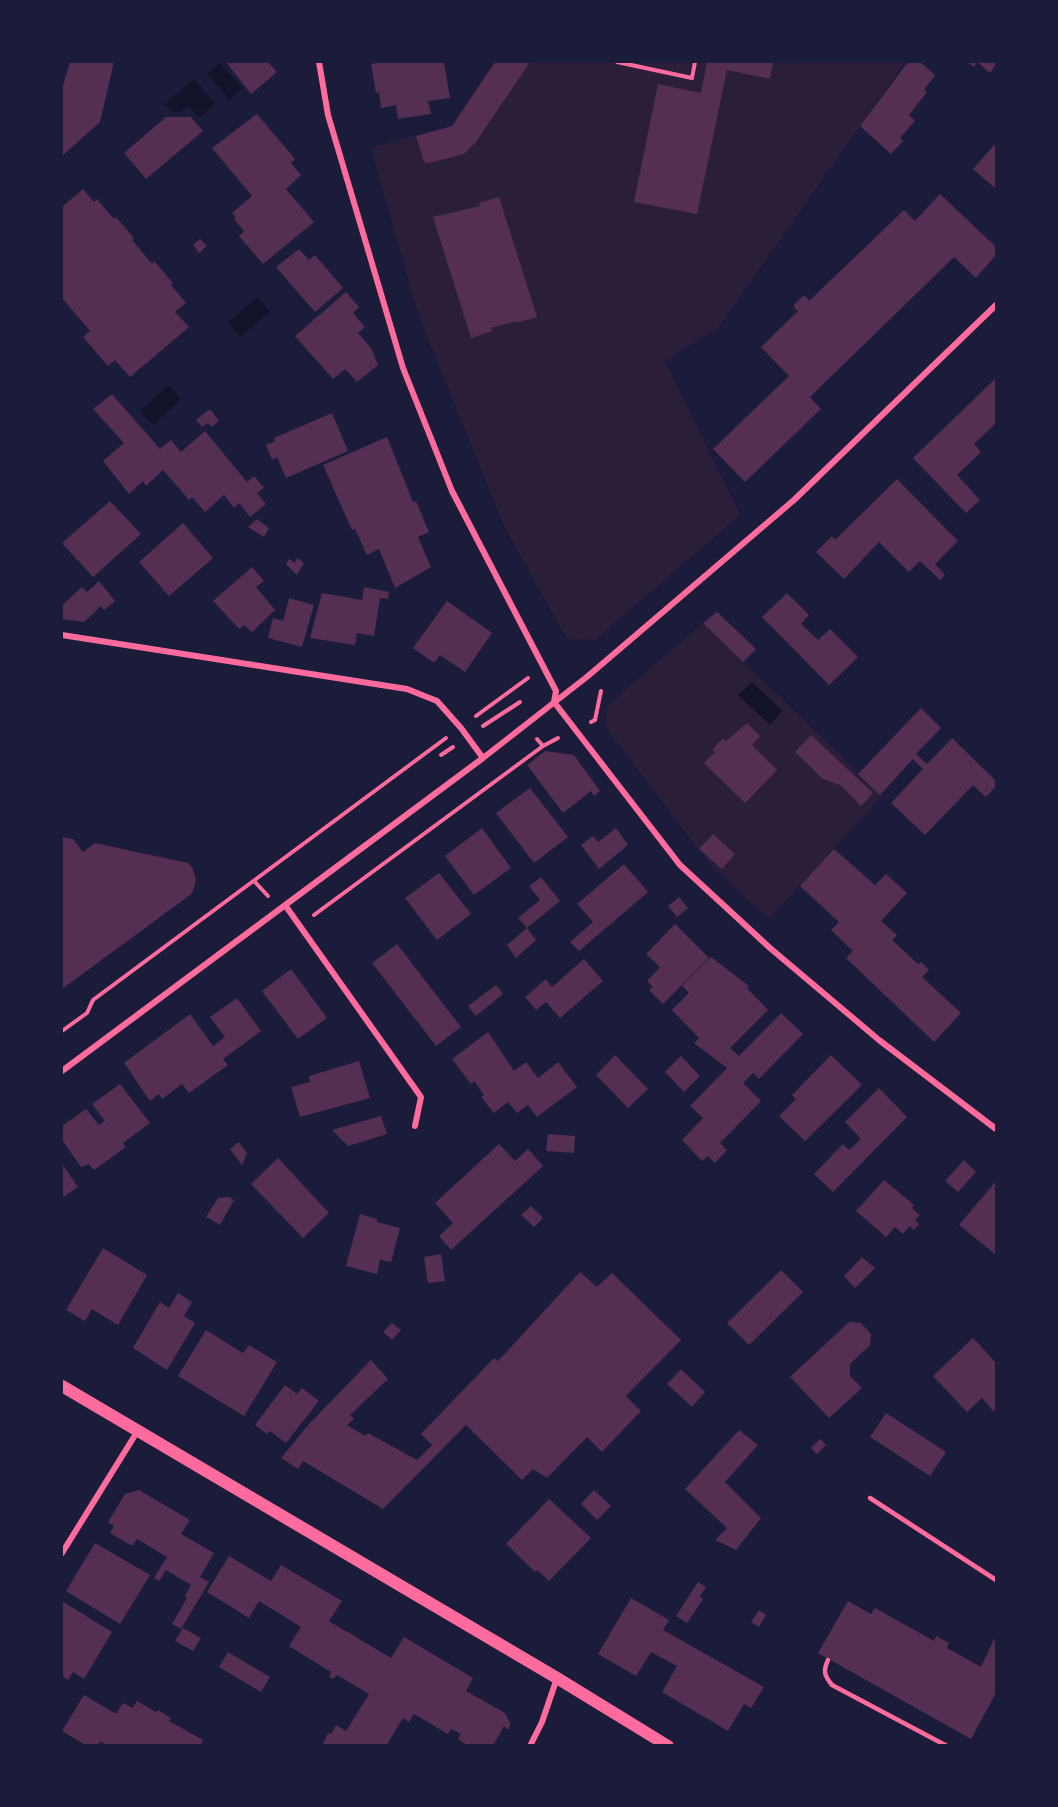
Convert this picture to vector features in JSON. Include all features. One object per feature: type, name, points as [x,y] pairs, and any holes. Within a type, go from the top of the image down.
[{"type":"main road","points":[[62,1386],[668,1746]]},
{"type":"street","points":[[319,62],[328,115],[403,368],[452,491],[556,691],[554,702],[680,865],[770,948],[870,1032],[996,1129]]},
{"type":"street","points":[[62,1071],[483,758],[606,661],[794,500],[996,305]]},
{"type":"street","points":[[62,635],[407,689],[437,701],[483,758]]},
{"type":"street","points":[[285,905],[421,1097],[415,1126]]},
{"type":"street","points":[[62,1553],[137,1432]]},
{"type":"street","points":[[530,1746],[542,1722],[557,1678]]},
{"type":"lane","points":[[870,1498],[996,1581]]},
{"type":"lane","points":[[828,1660],[824,1669],[825,1676],[832,1685],[946,1746]]},
{"type":"path","points":[[618,62],[692,78],[695,62]]},
{"type":"path","points":[[62,1031],[87,1013],[93,1000],[543,667]]},
{"type":"shaded area","points":[[496,62],[905,62],[718,328],[665,361],[740,515],[595,640],[567,639],[505,528],[419,317],[371,148],[452,126]]},
{"type":"shaded area","points":[[220,63],[242,88],[229,99],[207,74]]},
{"type":"shaded area","points":[[194,79],[215,104],[199,117],[189,105],[181,112],[171,111],[165,104]]},
{"type":"shaded area","points":[[258,297],[270,312],[240,337],[228,322]]},
{"type":"shaded area","points":[[169,385],[181,399],[153,425],[140,411]]},
{"type":"shaded area","points":[[703,623],[883,796],[769,919],[712,867],[605,727],[608,705]]},
{"type":"shaded area","points":[[752,682],[783,711],[770,725],[738,695]]},
{"type":"building","points":[[70,62],[114,62],[100,122],[62,156],[62,89]]},
{"type":"building","points":[[226,62],[268,62],[277,72],[251,94]]},
{"type":"building","points":[[444,62],[450,98],[428,101],[431,114],[398,119],[396,105],[381,108],[379,92],[376,93],[371,64]]},
{"type":"building","points":[[495,62],[530,62],[476,142],[464,154],[425,164],[416,136],[452,126]]},
{"type":"building","points":[[707,62],[773,62],[770,79],[727,70],[697,214],[634,202],[658,84],[701,93]]},
{"type":"building","points":[[908,62],[920,62],[935,75],[924,90],[927,92],[909,115],[915,121],[900,138],[903,141],[891,154],[860,126]]},
{"type":"building","points":[[967,62],[977,62],[974,67]]},
{"type":"building","points":[[977,62],[996,62],[996,65],[990,73]]},
{"type":"building","points":[[257,114],[295,159],[291,163],[301,175],[286,189],[314,222],[263,264],[239,236],[244,231],[232,213],[252,196],[212,148]]},
{"type":"building","points":[[166,117],[191,117],[203,131],[146,179],[124,153]]},
{"type":"building","points":[[996,143],[996,189],[973,169]]},
{"type":"building","points":[[83,189],[94,202],[97,199],[114,219],[116,217],[152,264],[154,261],[173,283],[171,285],[186,303],[175,312],[189,327],[130,377],[115,360],[108,366],[83,337],[90,331],[62,298],[62,207]]},
{"type":"building","points":[[940,194],[996,247],[996,255],[976,278],[954,257],[810,397],[821,409],[745,482],[713,449],[789,376],[761,347],[798,311],[793,306],[804,295],[809,301],[904,210],[915,221]]},
{"type":"building","points":[[499,197],[537,317],[491,328],[492,331],[471,338],[433,217],[480,206],[479,203]]},
{"type":"building","points":[[200,239],[207,246],[199,253],[193,245]]},
{"type":"building","points":[[299,249],[309,260],[315,255],[343,288],[315,312],[276,267]]},
{"type":"building","points":[[346,292],[359,307],[353,313],[365,327],[358,333],[371,348],[378,365],[357,382],[345,369],[333,379],[295,336]]},
{"type":"building","points":[[996,378],[996,423],[974,444],[981,452],[957,475],[980,500],[966,513],[913,458]]},
{"type":"building","points":[[112,394],[160,449],[171,440],[181,452],[205,431],[247,482],[254,476],[264,488],[257,493],[266,504],[250,517],[239,503],[234,508],[224,495],[205,512],[192,497],[189,500],[163,470],[146,486],[143,481],[129,494],[103,461],[124,443],[93,409]]},
{"type":"building","points":[[210,409],[219,421],[211,427],[208,423],[202,427],[196,420]]},
{"type":"building","points":[[332,413],[348,451],[286,478],[277,457],[272,460],[266,445],[275,441],[274,438]]},
{"type":"building","points":[[387,437],[413,502],[416,501],[429,532],[418,537],[431,567],[395,588],[379,549],[367,555],[355,529],[352,530],[323,465]]},
{"type":"building","points":[[897,479],[958,541],[935,564],[945,575],[940,580],[920,561],[909,572],[879,542],[844,579],[816,552],[832,536],[835,540]]},
{"type":"building","points":[[110,501],[141,534],[93,577],[62,543]]},
{"type":"building","points":[[257,519],[269,528],[264,537],[248,527]]},
{"type":"building","points":[[183,523],[213,558],[169,596],[139,562]]},
{"type":"building","points":[[297,558],[304,563],[297,575],[286,564],[289,559],[295,563]]},
{"type":"building","points":[[252,567],[264,581],[256,587],[275,610],[252,632],[244,625],[239,629],[213,601]]},
{"type":"building","points":[[99,581],[115,601],[104,610],[101,606],[84,622],[62,619],[62,605],[82,587],[87,592]]},
{"type":"building","points":[[364,587],[389,592],[388,599],[380,598],[374,636],[357,633],[355,645],[310,638],[322,593],[362,600]]},
{"type":"building","points":[[787,593],[809,615],[801,624],[818,640],[830,629],[858,657],[829,685],[762,617]]},
{"type":"building","points":[[289,598],[314,605],[302,647],[268,638],[273,618],[283,621]]},
{"type":"building","points":[[447,601],[492,633],[465,672],[440,655],[434,663],[413,648]]},
{"type":"building","points":[[717,612],[756,649],[743,662],[703,623]]},
{"type":"building","points":[[921,708],[941,728],[916,754],[927,764],[952,738],[996,781],[996,786],[986,797],[973,785],[925,835],[891,803],[923,769],[913,759],[880,795],[858,774]]},
{"type":"building","points":[[747,723],[760,736],[752,745],[777,770],[745,803],[704,763],[715,752],[712,750],[723,738],[726,741]]},
{"type":"building","points":[[811,735],[873,793],[861,806],[840,785],[823,779],[795,752]]},
{"type":"building","points":[[545,751],[574,755],[600,791],[594,796],[591,791],[563,813],[527,765]]},
{"type":"building","points":[[530,788],[568,837],[534,863],[496,813]]},
{"type":"building","points":[[482,828],[511,868],[474,895],[445,856]]},
{"type":"building","points":[[616,828],[628,845],[599,869],[581,845],[593,836],[598,842]]},
{"type":"building","points":[[713,834],[735,854],[722,869],[699,849]]},
{"type":"building","points":[[62,837],[73,839],[83,852],[95,843],[188,863],[196,879],[190,895],[62,989]]},
{"type":"building","points":[[834,849],[875,885],[886,874],[907,893],[881,921],[897,935],[892,940],[918,964],[921,962],[929,970],[922,977],[961,1013],[934,1042],[846,958],[853,951],[831,930],[839,922],[800,886]]},
{"type":"building","points":[[624,864],[648,892],[579,951],[570,942],[593,922],[577,904]]},
{"type":"building","points":[[439,873],[471,914],[437,940],[405,898]]},
{"type":"building","points":[[541,877],[560,901],[527,928],[518,918],[540,900],[529,886]]},
{"type":"building","points":[[679,897],[688,908],[677,917],[668,906]]},
{"type":"building","points":[[675,924],[709,958],[663,1004],[649,990],[653,987],[647,981],[660,967],[646,954]]},
{"type":"building","points":[[527,928],[536,940],[516,958],[507,945]]},
{"type":"building","points":[[397,944],[461,1027],[436,1046],[372,963]]},
{"type":"building","points":[[711,957],[749,986],[747,988],[768,1010],[730,1048],[739,1056],[781,1013],[803,1034],[759,1079],[753,1073],[743,1083],[761,1101],[720,1143],[727,1150],[715,1163],[708,1156],[702,1161],[682,1140],[703,1118],[690,1106],[727,1068],[694,1043],[699,1038],[672,1010],[689,993],[682,986]]},
{"type":"building","points":[[584,959],[603,981],[560,1018],[546,1002],[536,1010],[525,997],[546,979],[552,987]]},
{"type":"building","points":[[291,969],[327,1018],[298,1039],[262,991]]},
{"type":"building","points":[[496,985],[503,994],[476,1016],[468,1006]]},
{"type":"building","points":[[237,998],[261,1031],[223,1059],[228,1065],[189,1093],[182,1084],[162,1099],[159,1094],[150,1101],[124,1063],[190,1014],[213,1046],[225,1037],[210,1017]]},
{"type":"building","points":[[488,1032],[514,1071],[526,1062],[538,1078],[558,1062],[577,1087],[537,1117],[528,1105],[517,1113],[508,1102],[494,1113],[481,1097],[484,1095],[474,1081],[471,1084],[452,1059]]},
{"type":"building","points":[[615,1055],[648,1089],[628,1108],[596,1075]]},
{"type":"building","points":[[831,1055],[862,1085],[805,1141],[779,1116],[796,1099],[792,1095]]},
{"type":"building","points":[[681,1056],[700,1076],[684,1092],[665,1072]]},
{"type":"building","points":[[359,1061],[370,1098],[300,1117],[291,1087],[310,1082],[309,1076]]},
{"type":"building","points":[[120,1084],[150,1123],[123,1143],[126,1147],[94,1170],[89,1164],[81,1167],[62,1140],[62,1126],[86,1109],[99,1125],[105,1121],[92,1104]]},
{"type":"building","points":[[879,1088],[907,1117],[833,1192],[814,1174],[843,1144],[849,1150],[861,1139],[845,1122]]},
{"type":"building","points":[[381,1116],[387,1134],[348,1146],[332,1130]]},
{"type":"building","points":[[548,1134],[575,1136],[574,1153],[546,1151]]},
{"type":"building","points":[[239,1142],[247,1153],[242,1165],[230,1149]]},
{"type":"building","points":[[499,1144],[515,1161],[528,1149],[543,1166],[451,1250],[439,1236],[453,1223],[435,1203]]},
{"type":"building","points":[[278,1158],[329,1213],[303,1238],[251,1184]]},
{"type":"building","points":[[964,1160],[976,1172],[958,1192],[945,1181]]},
{"type":"building","points":[[62,1164],[78,1187],[62,1198]]},
{"type":"building","points":[[884,1180],[914,1205],[912,1208],[920,1215],[915,1220],[919,1224],[913,1230],[910,1226],[903,1234],[895,1227],[886,1237],[856,1211]]},
{"type":"building","points":[[996,1181],[996,1255],[959,1225]]},
{"type":"building","points":[[229,1197],[234,1200],[220,1225],[206,1217],[218,1198]]},
{"type":"building","points":[[531,1206],[543,1218],[534,1227],[521,1215]]},
{"type":"building","points":[[360,1214],[377,1219],[377,1222],[400,1228],[391,1262],[380,1260],[377,1274],[346,1266]]},
{"type":"building","points":[[103,1248],[147,1275],[118,1325],[92,1309],[85,1321],[66,1310]]},
{"type":"building","points":[[441,1254],[445,1281],[428,1283],[424,1257]]},
{"type":"building","points":[[862,1257],[875,1268],[855,1288],[844,1276]]},
{"type":"building","points":[[781,1270],[803,1292],[749,1345],[727,1323]]},
{"type":"building","points":[[580,1272],[597,1287],[612,1273],[681,1340],[626,1396],[641,1411],[602,1452],[587,1437],[547,1478],[533,1469],[522,1480],[466,1425],[383,1509],[303,1461],[298,1469],[281,1458],[310,1423],[371,1360],[388,1379],[350,1415],[354,1419],[347,1425],[365,1436],[368,1433],[417,1460],[432,1445],[421,1434],[494,1358],[498,1361]]},
{"type":"building","points":[[178,1293],[192,1302],[184,1316],[195,1323],[167,1370],[133,1348],[160,1302],[169,1308]]},
{"type":"building","points":[[849,1322],[861,1323],[871,1334],[870,1345],[850,1364],[850,1376],[862,1388],[829,1418],[790,1377]]},
{"type":"building","points":[[392,1323],[401,1330],[392,1340],[383,1332]]},
{"type":"building","points":[[206,1330],[243,1353],[249,1345],[277,1362],[244,1416],[178,1376]]},
{"type":"building","points":[[973,1338],[996,1363],[996,1409],[994,1412],[982,1398],[967,1412],[933,1376]]},
{"type":"building","points":[[681,1369],[705,1392],[692,1407],[667,1384]]},
{"type":"building","points":[[285,1385],[297,1394],[302,1388],[319,1401],[286,1443],[270,1431],[267,1434],[255,1425]]},
{"type":"building","points":[[886,1413],[946,1452],[930,1476],[870,1437]]},
{"type":"building","points":[[739,1430],[758,1445],[725,1482],[761,1518],[736,1550],[715,1540],[727,1528],[685,1489]]},
{"type":"building","points":[[820,1439],[826,1445],[817,1454],[811,1448]]},
{"type":"building","points":[[139,1490],[190,1520],[181,1534],[214,1553],[200,1577],[209,1582],[181,1629],[172,1624],[187,1598],[185,1596],[191,1585],[166,1570],[159,1581],[154,1578],[167,1557],[137,1539],[132,1546],[110,1533],[114,1526],[108,1522],[125,1494]]},
{"type":"building","points":[[594,1490],[611,1506],[597,1520],[581,1504]]},
{"type":"building","points":[[549,1499],[591,1538],[549,1581],[537,1570],[535,1572],[506,1544]]},
{"type":"building","points":[[95,1543],[150,1575],[120,1624],[66,1591]]},
{"type":"building","points":[[229,1556],[271,1581],[281,1565],[342,1601],[329,1621],[391,1658],[404,1637],[473,1678],[466,1691],[505,1713],[510,1723],[509,1730],[504,1726],[493,1746],[468,1746],[458,1739],[461,1734],[451,1729],[448,1734],[414,1714],[409,1722],[403,1718],[386,1746],[327,1746],[323,1743],[328,1733],[331,1734],[336,1725],[346,1731],[369,1694],[337,1675],[333,1679],[329,1677],[331,1672],[289,1646],[301,1627],[259,1601],[249,1618],[207,1592]]},
{"type":"building","points":[[698,1582],[706,1587],[700,1596],[703,1599],[687,1623],[676,1616]]},
{"type":"building","points":[[631,1598],[669,1620],[663,1630],[764,1687],[751,1708],[744,1704],[728,1731],[662,1692],[677,1666],[651,1652],[636,1676],[598,1654]]},
{"type":"building","points":[[62,1601],[112,1632],[84,1679],[73,1672],[68,1680],[62,1676]]},
{"type":"building","points":[[848,1601],[871,1614],[875,1608],[934,1641],[936,1636],[949,1643],[947,1648],[981,1667],[994,1639],[996,1640],[996,1693],[971,1739],[818,1653]]},
{"type":"building","points":[[759,1610],[766,1615],[759,1627],[751,1622]]},
{"type":"building","points":[[183,1628],[201,1638],[193,1651],[175,1641]]},
{"type":"building","points":[[228,1652],[270,1677],[261,1692],[219,1667]]},
{"type":"building","points":[[84,1695],[116,1714],[123,1703],[133,1708],[137,1701],[156,1712],[158,1710],[171,1718],[169,1721],[203,1740],[200,1746],[108,1746],[100,1741],[98,1746],[87,1746],[62,1731]]}]
